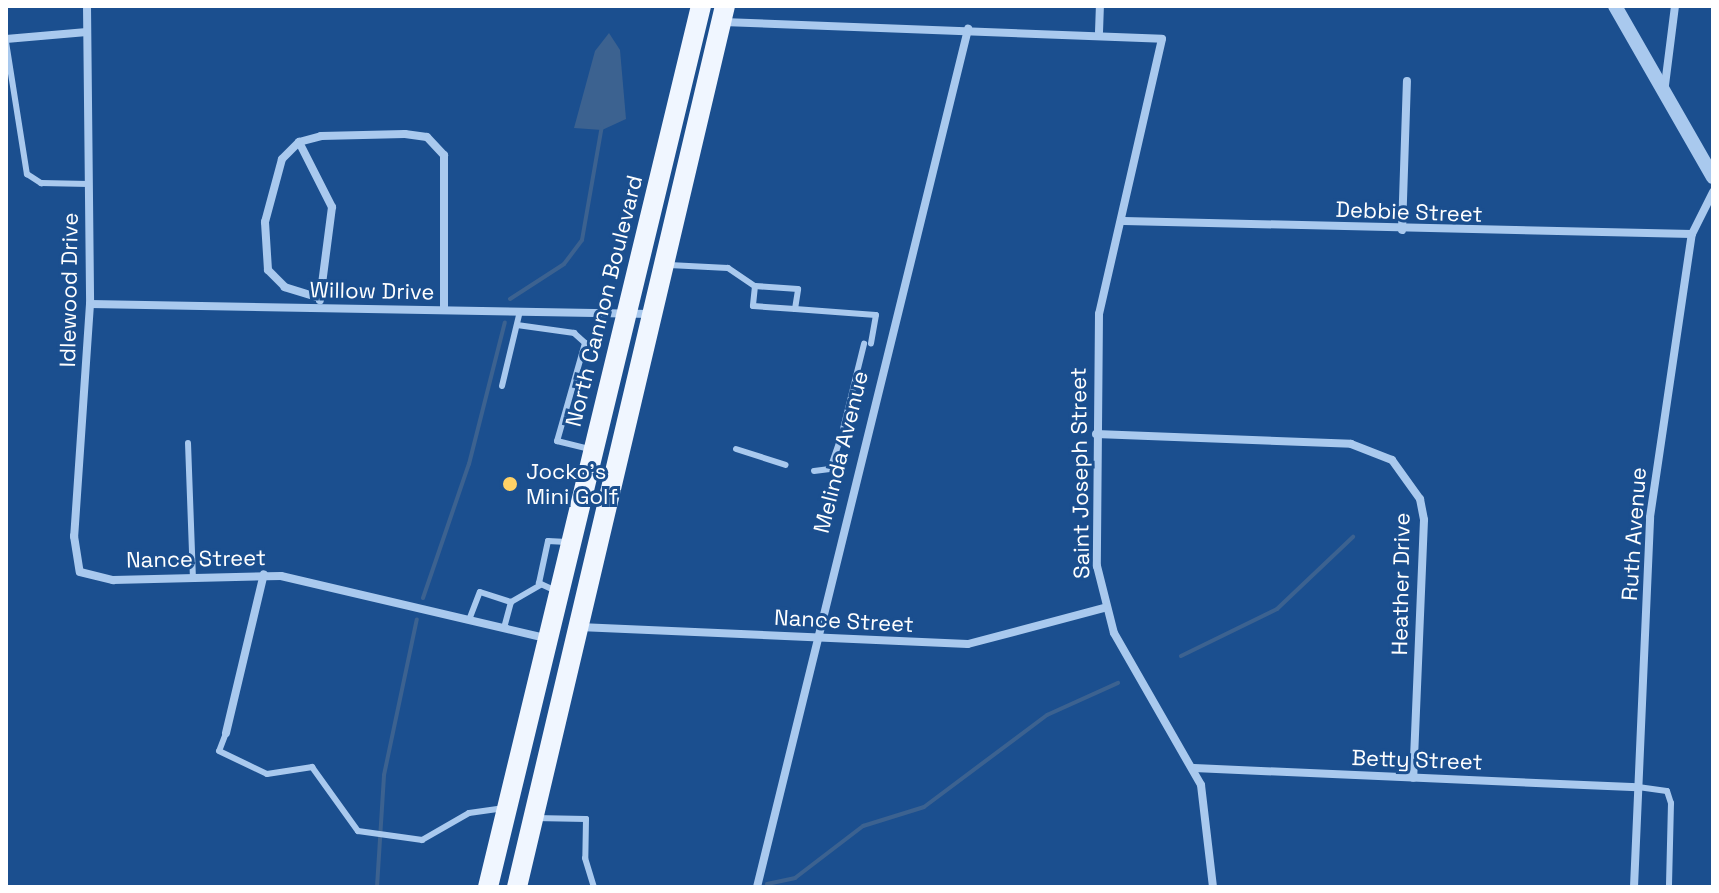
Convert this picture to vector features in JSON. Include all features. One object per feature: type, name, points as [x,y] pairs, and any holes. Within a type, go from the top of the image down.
[{"type":"main road","name":"North Cannon Boulevard","points":[[488,887],[547,638],[549,588],[570,543],[701,6]]},
{"type":"main road","points":[[517,887],[724,14]]},
{"type":"street","name":"Idlewood Drive","points":[[80,572],[74,536],[90,304],[87,6]]},
{"type":"street","points":[[724,14],[968,29],[1099,32],[1100,6]]},
{"type":"street","points":[[1615,6],[1713,177]]},
{"type":"street","points":[[1664,94],[1675,6]]},
{"type":"street","name":"Melinda Avenue","points":[[757,887],[968,29]]},
{"type":"street","points":[[6,41],[87,32]]},
{"type":"street","name":"Saint Joseph Street","points":[[1099,32],[1162,39],[1124,221],[1099,314],[1096,434],[1104,608],[1194,768],[1213,842],[1213,887]]},
{"type":"street","points":[[1402,230],[1407,81]]},
{"type":"street","points":[[320,298],[285,287],[268,270],[269,199],[282,159],[299,142],[364,133],[438,144],[446,167],[444,310]]},
{"type":"street","points":[[299,142],[332,207],[320,309]]},
{"type":"street","name":"Ruth Avenue","points":[[1634,887],[1650,517],[1692,234],[1713,192]]},
{"type":"street","name":"Debbie Street","points":[[1124,221],[1402,230],[1692,234]]},
{"type":"street","name":"Willow Drive","points":[[90,304],[653,314]]},
{"type":"street","name":"Heather Drive","points":[[1096,434],[1351,444],[1392,460],[1420,499],[1424,520],[1413,778]]},
{"type":"street","name":"Nance Street","points":[[80,572],[113,580],[264,574],[547,638]]},
{"type":"street","points":[[226,733],[264,574]]},
{"type":"street","name":"Nance Street","points":[[579,627],[968,644],[1104,608]]},
{"type":"street","name":"Betty Street","points":[[1194,768],[1638,787]]},
{"type":"lane","points":[[6,41],[27,174],[41,183],[89,184]]},
{"type":"lane","points":[[665,264],[728,268],[755,286],[798,289],[795,309]]},
{"type":"lane","points":[[755,286],[753,306],[876,315],[843,429]]},
{"type":"lane","points":[[502,386],[520,311]]},
{"type":"lane","points":[[517,325],[574,333],[585,343],[557,441],[592,450]]},
{"type":"lane","points":[[188,443],[193,577]]},
{"type":"lane","points":[[814,471],[830,469],[839,443]]},
{"type":"lane","points":[[736,449],[786,465]]},
{"type":"lane","points":[[469,620],[480,592],[511,602],[549,588]]},
{"type":"lane","points":[[504,628],[511,602]]},
{"type":"lane","points":[[226,733],[219,751],[267,774],[312,767],[340,812],[358,831],[422,840],[469,813],[507,808]]},
{"type":"lane","points":[[1638,787],[1667,791],[1671,803],[1669,887]]},
{"type":"lane","points":[[533,818],[586,819],[594,887]]},
{"type":"water","points":[[609,33],[620,50],[626,119],[602,130],[574,128],[595,51]]},
{"type":"waterway","points":[[510,299],[564,264],[582,240],[602,125]]},
{"type":"waterway","points":[[423,598],[469,464],[505,322]]},
{"type":"waterway","points":[[1181,656],[1277,609],[1353,537]]},
{"type":"waterway","points":[[377,887],[384,775],[417,619]]},
{"type":"waterway","points":[[767,884],[795,878],[863,826],[924,807],[1047,715],[1118,683]]},
{"type":"place","name":"Jocko's Mini Golf","points":[[510,484]]}]
